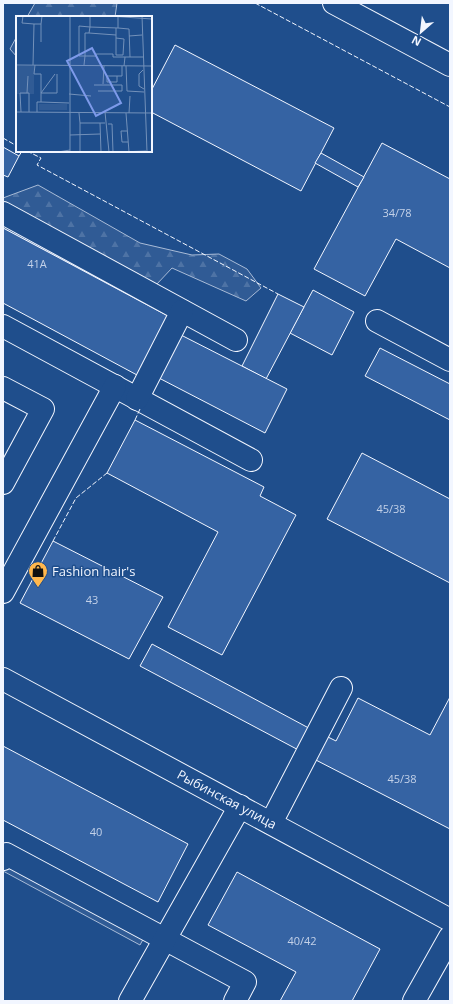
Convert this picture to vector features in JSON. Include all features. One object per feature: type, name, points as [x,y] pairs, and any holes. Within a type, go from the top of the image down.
[{"type":"street","points":[[334,3],[450,66]]},
{"type":"street","points":[[3,213],[236,340]]},
{"type":"street","points":[[137,399],[182,311]]},
{"type":"street","points":[[377,321],[450,360]]},
{"type":"street","points":[[3,326],[251,460]]},
{"type":"street","points":[[3,592],[115,386]]},
{"type":"street","points":[[3,388],[43,409],[3,483]]},
{"type":"street","name":"Рыбинская улица","points":[[3,679],[450,920]]},
{"type":"street","points":[[271,823],[341,688]]},
{"type":"street","points":[[130,1001],[240,806]]},
{"type":"street","points":[[3,859],[6,854],[245,982],[235,1001]]},
{"type":"street","points":[[414,1001],[450,937]]},
{"type":"green space","points":[[35,3],[117,3],[115,16],[28,16]]},
{"type":"green space","points":[[16,38],[16,56],[10,49]]},
{"type":"green space","points":[[38,185],[140,243],[192,255],[219,254],[247,269],[261,288],[246,301],[172,268],[141,301],[3,228],[3,198]]},
{"type":"shaded area","points":[[3,859],[148,930],[140,945],[3,871]]},
{"type":"building","points":[[175,45],[334,128],[301,191],[152,113],[152,89]]},
{"type":"building","points":[[382,143],[450,179],[450,268],[396,239],[365,296],[314,269]]},
{"type":"building","points":[[3,147],[19,156],[8,177],[3,175]]},
{"type":"building","points":[[321,153],[364,177],[358,187],[315,163]]},
{"type":"building","points":[[3,228],[168,316],[137,375],[3,303]]},
{"type":"building","points":[[313,290],[354,312],[332,355],[290,333]]},
{"type":"building","points":[[278,294],[304,307],[266,379],[242,366]]},
{"type":"building","points":[[179,334],[287,389],[265,433],[157,377]]},
{"type":"building","points":[[380,348],[450,384],[450,420],[365,376]]},
{"type":"building","points":[[135,420],[264,487],[260,496],[296,515],[222,655],[168,627],[218,532],[107,473]]},
{"type":"building","points":[[362,453],[450,499],[450,583],[327,519]]},
{"type":"building","points":[[53,541],[163,597],[129,659],[20,603]]},
{"type":"building","points":[[152,644],[318,733],[306,754],[140,666]]},
{"type":"building","points":[[450,697],[450,829],[312,758],[318,732],[336,741],[358,698],[430,735]]},
{"type":"building","points":[[3,746],[188,844],[158,902],[3,820]]},
{"type":"building","points":[[237,872],[380,949],[352,1001],[280,1001],[296,972],[208,925]]},
{"type":"fence","points":[[255,3],[450,107]]},
{"type":"fence","points":[[3,138],[16,145]]},
{"type":"fence","points":[[19,156],[21,152]]},
{"type":"fence","points":[[29,152],[41,158],[37,165],[278,294]]},
{"type":"fence","points":[[135,420],[140,409]]},
{"type":"fence","points":[[53,541],[76,498],[107,473]]},
{"type":"place","name":"Fashion hair's","points":[[38,588]]}]
